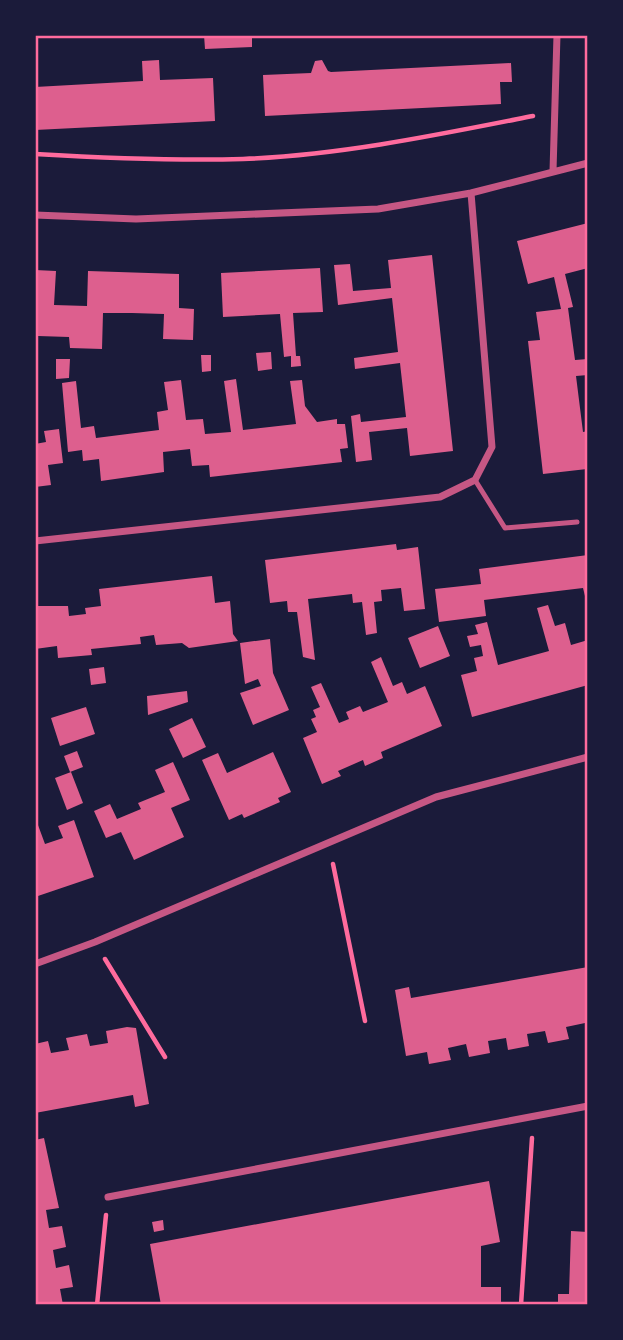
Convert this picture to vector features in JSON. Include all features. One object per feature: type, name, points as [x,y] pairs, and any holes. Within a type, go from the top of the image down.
[{"type":"street","points":[[553,171],[557,35]]},
{"type":"street","points":[[35,215],[136,219],[378,209],[471,193],[588,163]]},
{"type":"street","points":[[35,541],[440,497],[475,480],[492,447],[471,193]]},
{"type":"street","points":[[35,964],[95,942],[436,797],[588,757]]},
{"type":"street","points":[[108,1197],[588,1106]]},
{"type":"lane","points":[[475,480],[505,528],[577,522]]},
{"type":"path","points":[[35,154],[138,159],[245,159],[399,143],[555,111]]},
{"type":"path","points":[[329,843],[365,1021]]},
{"type":"path","points":[[95,942],[165,1056]]},
{"type":"path","points":[[522,1305],[534,1116]]},
{"type":"path","points":[[97,1305],[108,1197]]},
{"type":"building","points":[[204,35],[252,35],[252,47],[205,49]]},
{"type":"building","points":[[159,60],[160,80],[213,78],[215,121],[35,130],[35,87],[143,81],[142,61]]},
{"type":"building","points":[[322,60],[331,72],[511,63],[512,82],[500,82],[501,104],[265,116],[263,75],[311,73],[315,61]]},
{"type":"building","points":[[588,223],[588,268],[565,274],[573,307],[568,308],[575,360],[588,359],[588,375],[576,376],[583,432],[588,431],[588,451],[585,451],[587,469],[543,474],[528,341],[540,340],[536,312],[561,309],[554,277],[528,284],[517,241]]},
{"type":"building","points":[[432,255],[453,451],[410,456],[407,428],[369,432],[372,460],[356,462],[351,416],[360,414],[361,422],[406,417],[400,363],[355,369],[354,358],[398,352],[392,298],[338,305],[334,265],[350,264],[353,291],[391,288],[388,260]]},
{"type":"building","points":[[320,268],[323,312],[293,313],[296,356],[300,356],[301,366],[291,367],[291,356],[284,357],[280,314],[223,317],[221,273]]},
{"type":"building","points":[[35,270],[56,271],[54,305],[87,306],[88,271],[179,274],[179,308],[194,309],[193,340],[163,339],[164,314],[132,313],[103,313],[102,349],[70,348],[69,337],[38,336]]},
{"type":"building","points":[[271,352],[272,369],[258,371],[256,353]]},
{"type":"building","points":[[201,355],[211,355],[211,371],[202,372]]},
{"type":"building","points":[[56,359],[70,359],[69,378],[56,379]]},
{"type":"building","points":[[236,379],[243,430],[296,424],[290,381],[302,380],[305,406],[317,422],[337,419],[337,424],[345,424],[348,448],[340,449],[342,462],[210,477],[209,465],[192,466],[190,449],[163,452],[164,472],[101,481],[99,459],[83,461],[82,450],[68,452],[62,383],[76,381],[81,428],[94,426],[96,438],[159,430],[157,412],[168,410],[164,382],[181,380],[186,420],[203,419],[205,434],[231,432],[224,381]]},
{"type":"building","points":[[59,429],[63,463],[48,465],[51,485],[35,487],[35,444],[46,442],[44,431]]},
{"type":"building","points":[[396,544],[397,550],[418,547],[425,609],[404,611],[401,588],[381,590],[382,601],[374,602],[377,633],[366,635],[362,602],[353,603],[352,594],[308,599],[315,660],[303,657],[297,612],[288,612],[287,601],[270,603],[265,560]]},
{"type":"building","points":[[588,555],[588,608],[583,588],[484,600],[486,616],[439,622],[435,589],[481,584],[479,569]]},
{"type":"building","points":[[212,576],[215,603],[230,601],[233,634],[238,641],[189,648],[182,643],[156,645],[154,635],[140,637],[141,644],[91,649],[92,655],[58,658],[57,646],[35,649],[35,606],[68,606],[69,616],[86,614],[85,608],[101,606],[99,589]]},
{"type":"building","points":[[548,605],[555,626],[565,623],[571,645],[588,640],[588,685],[472,717],[461,675],[477,671],[474,658],[483,656],[481,645],[470,647],[467,636],[478,634],[475,625],[487,622],[498,665],[549,651],[537,608]]},
{"type":"building","points":[[438,626],[450,656],[420,668],[408,638]]},
{"type":"building","points":[[270,639],[273,673],[289,710],[253,725],[240,693],[261,686],[258,679],[245,684],[240,643]]},
{"type":"building","points":[[381,657],[393,686],[402,682],[407,694],[425,686],[442,726],[381,752],[383,758],[365,766],[363,760],[338,771],[341,776],[322,784],[303,738],[317,732],[311,719],[316,717],[313,710],[320,707],[311,687],[321,683],[339,723],[349,719],[346,712],[360,706],[363,712],[388,702],[371,662]]},
{"type":"building","points":[[104,667],[106,683],[91,685],[89,669]]},
{"type":"building","points":[[187,691],[188,702],[148,715],[147,696]]},
{"type":"building","points":[[86,707],[95,734],[60,746],[51,718]]},
{"type":"building","points":[[192,718],[206,747],[183,758],[169,729]]},
{"type":"building","points":[[77,751],[83,767],[70,772],[64,756]]},
{"type":"building","points":[[273,752],[291,792],[278,798],[280,802],[244,818],[242,814],[229,820],[202,760],[218,753],[227,773]]},
{"type":"building","points":[[173,762],[190,800],[171,808],[184,837],[134,860],[121,832],[106,838],[94,811],[110,804],[117,819],[141,809],[138,803],[165,792],[155,770]]},
{"type":"building","points":[[71,772],[83,803],[67,810],[55,778]]},
{"type":"building","points":[[35,817],[45,844],[63,838],[58,826],[74,820],[94,877],[35,897]]},
{"type":"building","points":[[588,967],[588,1035],[585,1023],[566,1027],[569,1039],[548,1043],[545,1031],[527,1034],[529,1046],[508,1050],[506,1038],[488,1041],[490,1053],[469,1057],[466,1044],[448,1048],[451,1060],[429,1064],[427,1052],[406,1056],[395,990],[409,987],[411,998]]},
{"type":"building","points":[[136,1028],[149,1104],[135,1107],[133,1095],[35,1113],[35,1044],[48,1041],[51,1053],[69,1050],[66,1038],[87,1034],[90,1046],[108,1043],[106,1031]]},
{"type":"building","points":[[44,1138],[59,1208],[46,1210],[49,1228],[62,1226],[66,1247],[53,1250],[56,1268],[69,1265],[73,1287],[60,1289],[63,1305],[35,1305],[35,1140]]},
{"type":"building","points":[[489,1181],[500,1242],[481,1246],[481,1287],[501,1287],[501,1305],[180,1305],[180,1302],[161,1305],[150,1244]]},
{"type":"building","points":[[163,1220],[164,1230],[154,1232],[152,1222]]},
{"type":"building","points":[[571,1231],[588,1232],[588,1305],[558,1305],[558,1294],[569,1294]]}]
